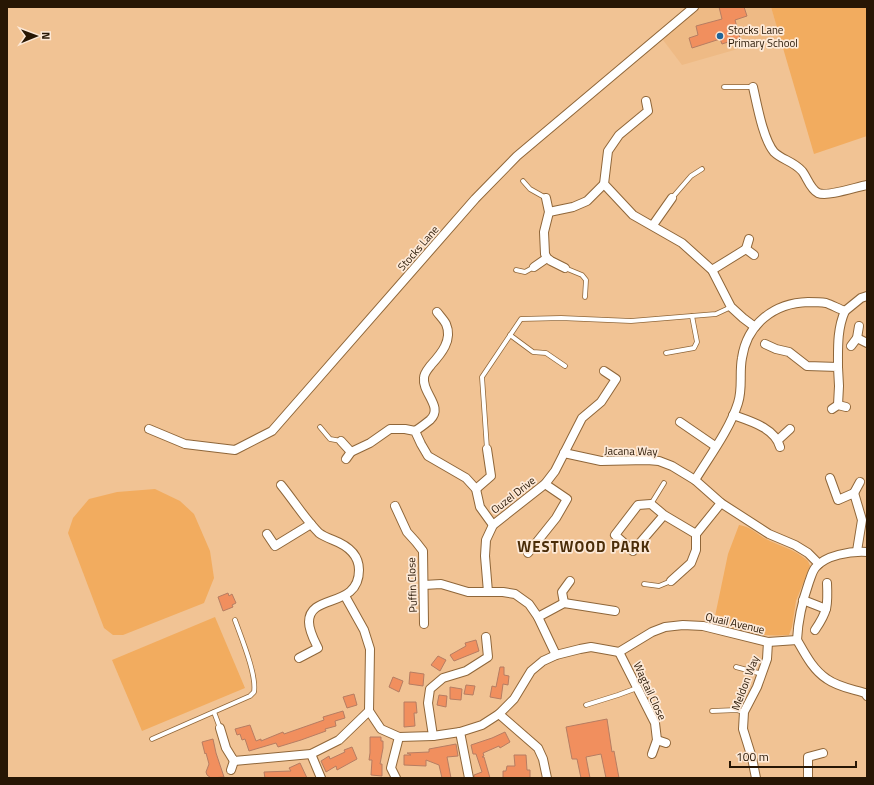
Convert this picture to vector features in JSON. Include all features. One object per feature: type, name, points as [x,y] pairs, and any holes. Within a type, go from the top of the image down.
[{"type":"street","name":"Stocks Lane","points":[[149,428],[185,444],[235,450],[272,431],[475,199],[517,156],[694,7]]},
{"type":"street","points":[[753,87],[768,142],[774,152],[784,159],[796,164],[803,172],[813,189],[819,193],[828,193],[867,185]]},
{"type":"street","points":[[549,212],[573,207],[587,201],[604,184],[608,151],[619,135],[652,112],[646,101]]},
{"type":"street","points":[[604,184],[633,215],[653,225],[682,243],[712,270],[731,307],[755,327]]},
{"type":"street","points":[[546,198],[549,212],[544,232],[544,249],[547,258],[565,268]]},
{"type":"street","points":[[653,225],[672,198]]},
{"type":"street","points":[[712,270],[746,249],[749,239]]},
{"type":"street","points":[[746,249],[754,255]]},
{"type":"street","points":[[534,267],[547,258]]},
{"type":"street","points":[[839,407],[838,337],[841,321],[845,311],[861,298],[867,296]]},
{"type":"street","points":[[695,480],[733,415],[740,392],[744,348],[748,338],[762,318],[783,306],[800,303],[825,303],[845,311]]},
{"type":"street","points":[[346,459],[351,452],[370,443],[390,429],[415,431],[431,419],[434,412],[434,403],[425,388],[424,378],[427,370],[444,350],[448,339],[446,325],[437,312]]},
{"type":"street","points":[[851,346],[857,338],[859,326]]},
{"type":"street","points":[[857,338],[867,343]]},
{"type":"street","points":[[763,343],[776,349],[789,352],[807,366],[838,367]]},
{"type":"street","name":"Ouzel Drive","points":[[488,592],[485,556],[486,540],[493,525],[545,484],[555,471],[582,418],[601,402],[616,379],[604,371]]},
{"type":"street","points":[[733,415],[755,423],[769,432],[779,444],[790,429]]},
{"type":"street","points":[[680,422],[715,446]]},
{"type":"street","points":[[415,431],[420,444],[428,456],[466,478],[476,489],[480,507],[493,525]]},
{"type":"street","points":[[341,440],[351,452]]},
{"type":"street","points":[[476,489],[491,476],[487,449]]},
{"type":"street","name":"Jacana Way","points":[[564,453],[601,461],[659,461],[672,466],[695,480],[721,502],[769,534],[795,545],[808,553],[819,564]]},
{"type":"street","points":[[830,478],[838,500],[854,493],[860,482]]},
{"type":"street","points":[[528,553],[556,518],[567,499],[545,484]]},
{"type":"street","points":[[281,485],[321,535],[349,548],[356,557],[359,568],[358,579],[354,588],[344,596],[319,605],[312,612],[309,621],[310,630],[318,648],[300,658]]},
{"type":"street","points":[[854,493],[862,520],[857,551]]},
{"type":"street","points":[[671,581],[691,563],[696,550],[696,534],[721,502]]},
{"type":"street","points":[[664,515],[633,551],[615,535],[638,505],[651,504],[664,515],[696,534]]},
{"type":"street","name":"Puffin Close","points":[[395,506],[407,532],[422,552],[424,624]]},
{"type":"street","points":[[267,534],[275,546],[311,524]]},
{"type":"street","points":[[866,693],[839,685],[826,679],[811,664],[797,640],[798,621],[802,600],[812,574],[819,564],[837,555],[857,551],[867,552]]},
{"type":"street","points":[[564,603],[562,592],[570,581]]},
{"type":"street","points":[[815,630],[823,618],[828,603],[827,583]]},
{"type":"street","points":[[424,585],[441,584],[468,592],[503,592],[515,594],[529,604],[538,617],[556,655]]},
{"type":"street","points":[[344,596],[364,630],[370,649],[369,712],[382,730],[399,737],[433,736],[460,732],[482,725],[499,714],[514,699],[531,671],[543,661],[556,655],[580,648],[590,647],[620,652]]},
{"type":"street","points":[[802,600],[826,609]]},
{"type":"street","points":[[538,617],[564,603],[615,611]]},
{"type":"street","name":"Quail Avenue","points":[[620,652],[652,632],[665,627],[683,625],[703,626],[768,642],[797,640]]},
{"type":"street","points":[[433,736],[428,703],[430,689],[443,678],[466,670],[488,657],[486,637]]},
{"type":"street","name":"Meldon Way","points":[[756,778],[752,758],[743,729],[744,712],[762,674],[767,659],[768,642]]},
{"type":"street","name":"Wagtail Close","points":[[620,652],[655,723],[657,740],[652,754]]},
{"type":"street","points":[[234,761],[311,754],[339,740],[369,712]]},
{"type":"street","points":[[499,714],[538,748],[543,759],[547,778]]},
{"type":"street","points":[[220,728],[226,748],[234,761]]},
{"type":"street","points":[[460,732],[469,778]]},
{"type":"street","points":[[396,778],[391,768],[399,737]]},
{"type":"street","points":[[657,740],[666,743]]},
{"type":"street","points":[[808,778],[805,754],[823,753]]},
{"type":"street","points":[[311,754],[321,778]]},
{"type":"street","points":[[231,770],[234,761]]},
{"type":"lane","points":[[724,87],[753,87]]},
{"type":"lane","points":[[672,198],[691,176],[702,169]]},
{"type":"lane","points":[[523,181],[530,189],[542,194],[546,198]]},
{"type":"lane","points":[[516,270],[525,272],[534,267]]},
{"type":"lane","points":[[565,268],[582,276],[586,280],[585,297]]},
{"type":"lane","points":[[487,449],[482,377],[520,319],[561,318],[631,321],[716,314],[731,307]]},
{"type":"lane","points":[[666,353],[694,348],[697,342],[692,316]]},
{"type":"lane","points":[[510,335],[533,352],[546,352],[565,366]]},
{"type":"lane","points":[[320,427],[330,440],[341,440]]},
{"type":"lane","points":[[651,504],[664,484]]},
{"type":"lane","points":[[644,584],[659,586],[671,581]]},
{"type":"lane","points":[[152,740],[250,696],[254,692],[255,682],[235,620]]},
{"type":"lane","points":[[736,667],[762,674]]},
{"type":"lane","points":[[586,705],[638,687]]},
{"type":"lane","points":[[712,711],[737,710],[744,712]]},
{"type":"lane","points":[[214,712],[220,728]]},
{"type":"shaded area","name":"Stocks Lane Primary School","points":[[696,7],[771,7],[780,37],[682,65],[660,36]]},
{"type":"shaded area","points":[[771,7],[867,7],[867,136],[814,154]]},
{"type":"shaded area","points":[[155,489],[180,501],[194,514],[210,551],[214,578],[204,603],[123,635],[113,635],[104,628],[68,533],[73,518],[89,499],[117,492]]},
{"type":"shaded area","points":[[739,525],[749,528],[764,538],[792,551],[808,561],[810,566],[796,601],[792,627],[789,635],[751,633],[714,621],[728,554]]},
{"type":"shaded area","points":[[215,617],[245,688],[142,731],[112,660]]},
{"type":"building","points":[[719,7],[744,7],[747,16],[735,20],[740,38],[722,44],[720,39],[692,48],[689,38],[698,35],[696,26],[722,19]]},
{"type":"building","points":[[228,593],[229,596],[232,594],[236,603],[232,605],[233,607],[223,611],[218,597]]},
{"type":"building","points":[[476,640],[479,651],[454,661],[450,655],[466,646],[465,643]]},
{"type":"building","points":[[438,656],[446,660],[440,671],[431,665]]},
{"type":"building","points":[[500,667],[504,667],[504,675],[509,676],[508,685],[503,684],[501,699],[490,697],[492,686],[496,687]]},
{"type":"building","points":[[410,672],[424,674],[423,686],[409,684]]},
{"type":"building","points":[[393,677],[403,681],[399,692],[389,687]]},
{"type":"building","points":[[466,685],[475,686],[473,695],[464,694]]},
{"type":"building","points":[[450,687],[462,689],[461,700],[450,699]]},
{"type":"building","points":[[354,694],[357,705],[347,708],[343,697]]},
{"type":"building","points":[[439,695],[447,696],[446,707],[437,705]]},
{"type":"building","points":[[404,702],[416,702],[417,713],[414,713],[415,726],[404,727]]},
{"type":"building","points":[[343,711],[345,718],[335,721],[336,726],[325,729],[326,731],[278,747],[276,743],[249,751],[245,739],[242,740],[240,734],[237,735],[235,729],[250,725],[256,741],[261,739],[261,741],[283,732],[284,734],[324,720],[323,717]]},
{"type":"building","points":[[607,719],[612,752],[614,751],[619,778],[606,778],[601,754],[586,757],[590,778],[581,778],[577,759],[572,759],[566,727]]},
{"type":"building","points":[[505,732],[510,742],[500,748],[499,746],[483,753],[484,756],[482,757],[484,757],[490,778],[474,778],[474,775],[482,772],[476,754],[473,754],[471,745]]},
{"type":"building","points":[[370,737],[381,737],[381,741],[383,741],[380,764],[382,764],[382,776],[371,775],[372,760],[369,760]]},
{"type":"building","points":[[213,739],[224,777],[211,778],[206,772],[209,764],[202,742]]},
{"type":"building","points":[[456,744],[458,756],[447,757],[451,778],[442,778],[439,765],[426,760],[426,766],[404,765],[404,755],[411,755],[407,753],[429,752],[429,749]]},
{"type":"building","points":[[352,747],[357,759],[337,770],[336,766],[326,772],[321,761],[329,756],[330,759]]},
{"type":"building","points":[[514,755],[526,755],[527,770],[530,770],[530,778],[503,778],[503,771],[506,771],[507,766],[515,766]]},
{"type":"building","points":[[300,763],[307,778],[265,778],[264,772],[291,771],[289,768]]},
{"type":"place","name":"Stocks Lane Primary School","points":[[720,36]]},
{"type":"district","name":"WESTWOOD PARK","points":[[584,547]]}]
